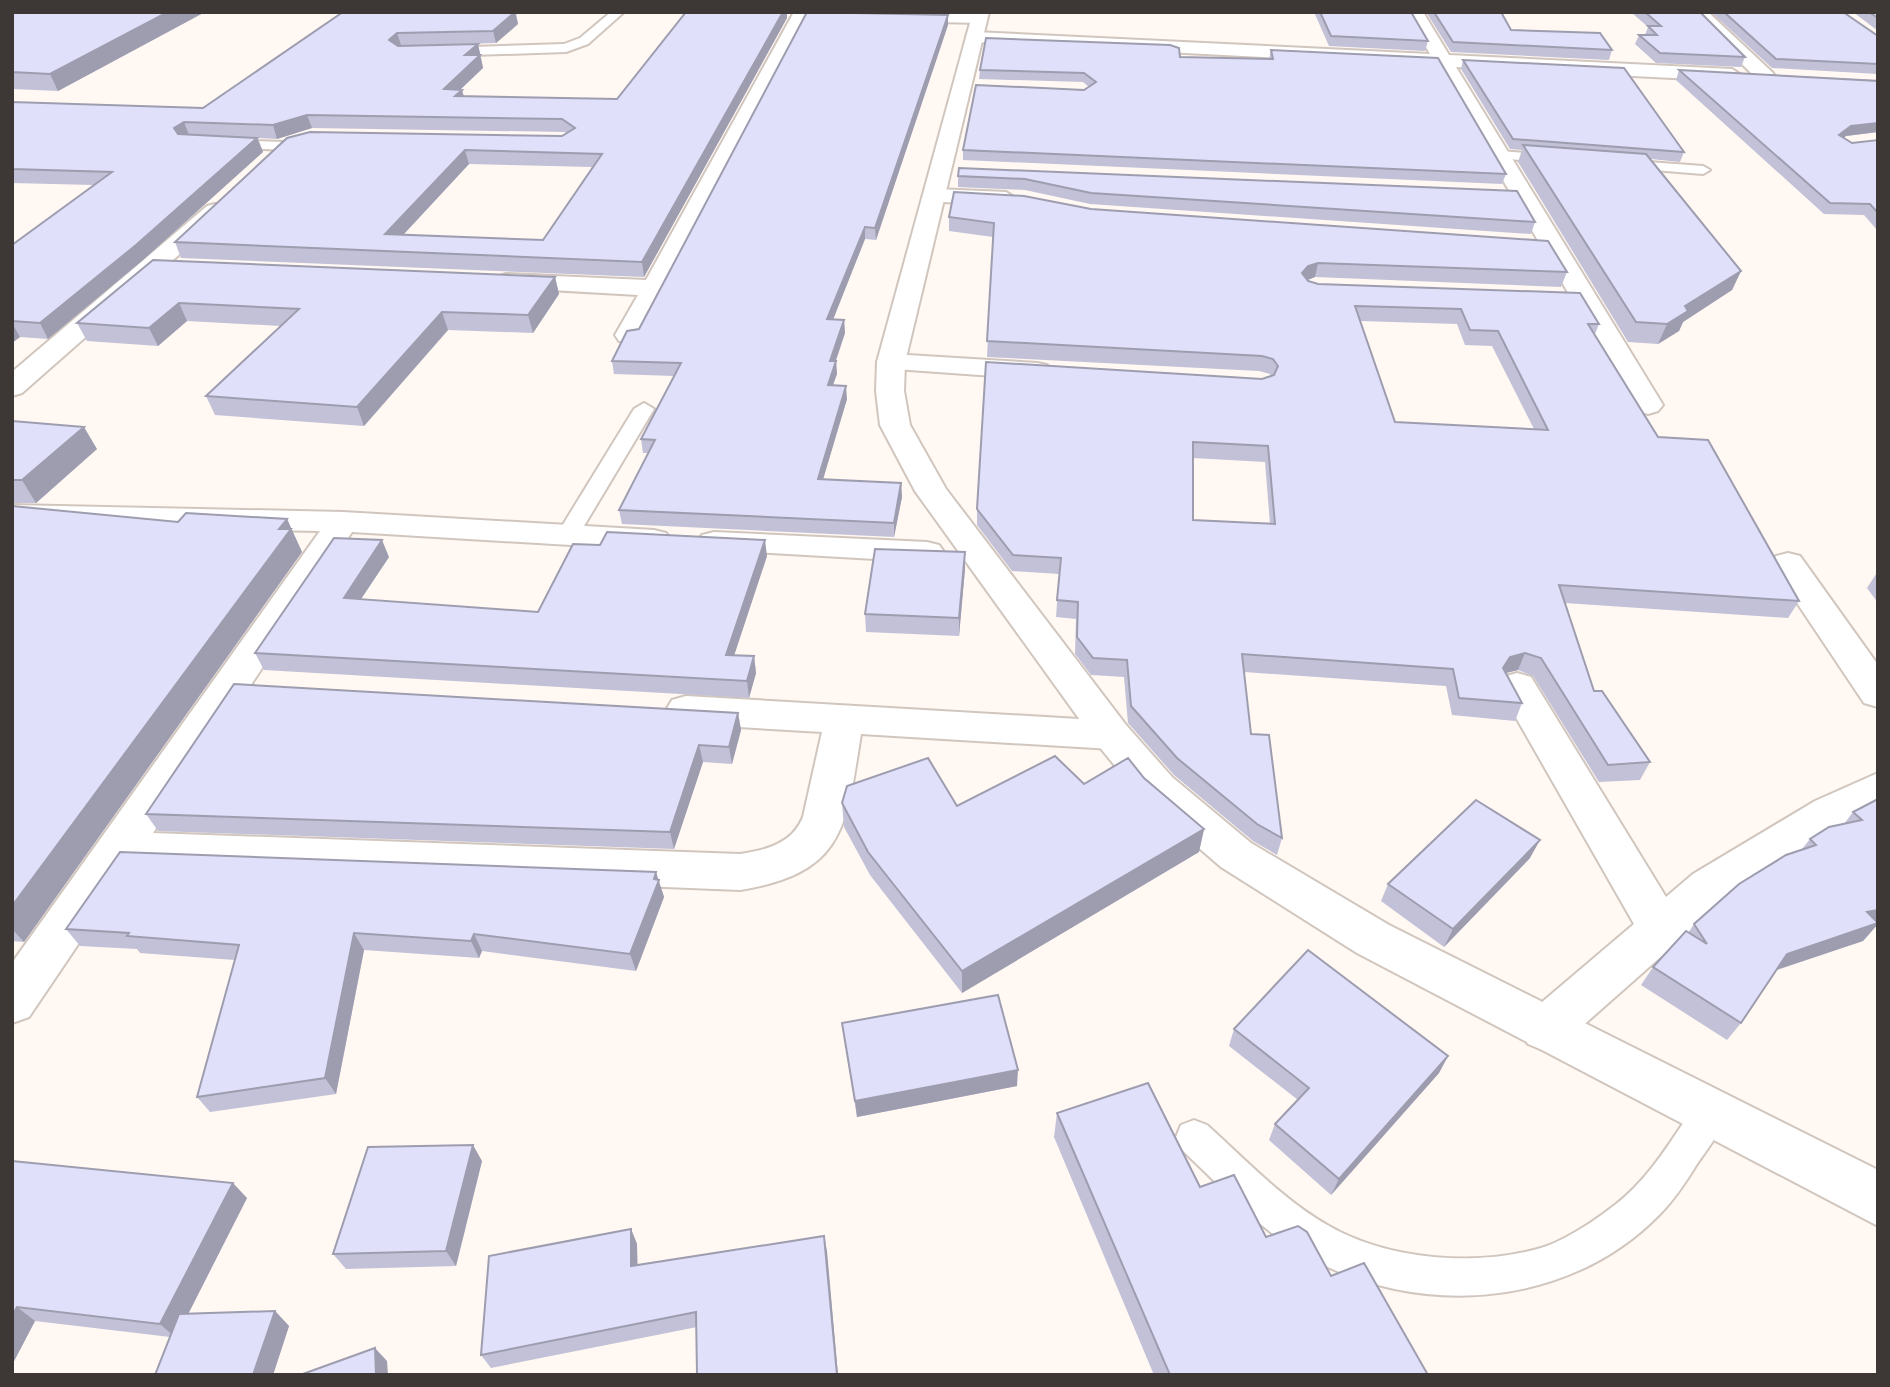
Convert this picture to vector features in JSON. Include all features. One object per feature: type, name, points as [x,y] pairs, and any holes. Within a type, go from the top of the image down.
[{"type":"street","points":[[791,12],[816,13]]},
{"type":"street","points":[[629,335],[802,12]]},
{"type":"street","points":[[1414,12],[1648,405]]},
{"type":"street","points":[[870,15],[1441,58],[1773,77],[1698,12]]},
{"type":"street","points":[[978,22],[970,87],[891,362],[890,391],[895,425],[930,491],[974,554],[1112,735],[1157,788],[1236,855],[1373,939],[1710,1115],[1878,1199]]},
{"type":"street","points":[[264,165],[293,143]]},
{"type":"street","points":[[945,178],[1024,200]]},
{"type":"street","points":[[1496,192],[1524,194]]},
{"type":"street","points":[[12,387],[154,267],[234,193]]},
{"type":"street","points":[[1529,245],[1555,247]]},
{"type":"street","points":[[154,267],[182,268]]},
{"type":"street","points":[[488,281],[654,288]]},
{"type":"street","points":[[1559,297],[1586,298]]},
{"type":"street","points":[[891,362],[1068,372]]},
{"type":"street","points":[[13,516],[343,523],[974,554]]},
{"type":"street","points":[[12,1002],[121,849],[230,684],[343,523]]},
{"type":"street","points":[[1788,564],[1878,694]]},
{"type":"street","points":[[230,684],[272,687]]},
{"type":"street","points":[[1517,686],[1661,928]]},
{"type":"street","points":[[649,708],[1112,735]]},
{"type":"street","points":[[121,849],[740,872],[771,867],[797,855],[815,839],[824,815],[844,719]]},
{"type":"street","points":[[1545,1029],[1709,887],[1830,812],[1878,789]]},
{"type":"lane","points":[[427,52],[566,48],[584,41],[618,12]]},
{"type":"lane","points":[[216,144],[293,143]]},
{"type":"lane","points":[[1500,155],[1568,160]]},
{"type":"lane","points":[[1609,163],[1703,170]]},
{"type":"lane","points":[[567,536],[644,409]]},
{"type":"lane","points":[[1194,1137],[1290,1223],[1342,1254],[1420,1272],[1454,1276],[1494,1275],[1542,1268],[1642,1207],[1710,1115]]},
{"type":"building","points":[[12,12],[168,12],[50,74],[12,72]]},
{"type":"building","points":[[343,12],[515,12],[493,31],[397,33],[389,40],[398,46],[478,44],[465,55],[480,55],[444,89],[462,90],[455,96],[617,99],[686,12],[783,12],[642,262],[175,242],[287,138],[310,132],[562,136],[575,128],[562,119],[307,115],[273,125],[184,122],[174,128],[178,134],[257,138],[136,245],[40,323],[12,321],[12,245],[112,172],[12,169],[12,102],[203,108]],"holes":[[[465,150],[602,154],[543,240],[385,234]]]},
{"type":"building","points":[[807,12],[948,15],[875,228],[865,227],[827,319],[844,320],[830,361],[836,361],[828,385],[846,386],[818,479],[901,483],[894,523],[619,510],[655,440],[641,439],[681,363],[612,361],[627,331],[639,329]]},
{"type":"building","points":[[1320,12],[1411,12],[1428,41],[1331,36]]},
{"type":"building","points":[[1434,12],[1501,12],[1511,30],[1600,33],[1612,50],[1453,42]]},
{"type":"building","points":[[1645,12],[1700,12],[1745,57],[1660,53],[1639,35],[1657,35],[1648,26],[1661,26]]},
{"type":"building","points":[[1724,12],[1843,12],[1878,36],[1878,64],[1776,59]]},
{"type":"building","points":[[986,38],[1170,45],[1179,48],[1180,57],[1273,59],[1271,50],[1438,58],[1506,174],[963,150],[976,85],[1084,90],[1096,82],[1084,73],[980,70]]},
{"type":"building","points":[[1463,60],[1624,68],[1684,152],[1513,139]]},
{"type":"building","points":[[1679,70],[1878,81],[1878,123],[1851,126],[1839,135],[1852,143],[1878,140],[1878,213],[1870,204],[1830,203]]},
{"type":"building","points":[[1523,145],[1646,154],[1741,271],[1685,306],[1688,311],[1667,324],[1636,322]]},
{"type":"building","points":[[959,168],[1517,191],[1535,222],[1091,193],[1025,179],[958,176]]},
{"type":"building","points":[[954,192],[1024,196],[1091,209],[1548,241],[1567,272],[1318,263],[1308,266],[1302,273],[1308,281],[1318,284],[1580,293],[1599,324],[1588,324],[1658,437],[1708,440],[1799,601],[1559,585],[1594,691],[1602,691],[1650,762],[1608,765],[1541,658],[1525,653],[1510,657],[1503,668],[1522,703],[1459,698],[1453,669],[1242,654],[1251,734],[1269,735],[1282,838],[1257,824],[1177,758],[1131,706],[1127,660],[1093,658],[1077,637],[1078,602],[1057,600],[1061,558],[1013,555],[977,509],[986,362],[1262,379],[1274,375],[1278,366],[1273,359],[1262,356],[987,341],[994,223],[949,217]],"holes":[[[1355,306],[1461,309],[1470,330],[1498,331],[1548,430],[1395,422]],[[1193,442],[1268,446],[1275,524],[1193,520]]]},
{"type":"building","points":[[153,260],[555,277],[528,315],[442,312],[357,407],[206,396],[299,309],[179,303],[149,328],[77,323]]},
{"type":"building","points":[[12,421],[84,427],[22,480],[12,480]]},
{"type":"building","points":[[12,506],[178,522],[186,513],[287,519],[279,529],[291,529],[12,906]]},
{"type":"building","points":[[607,532],[765,540],[726,655],[754,656],[747,681],[255,653],[334,538],[382,540],[344,598],[538,612],[573,544],[600,545]]},
{"type":"building","points":[[875,549],[965,552],[959,618],[865,614]]},
{"type":"building","points":[[234,684],[738,713],[729,747],[699,745],[670,832],[146,814]]},
{"type":"building","points":[[1055,756],[1084,784],[1128,758],[1144,778],[1204,829],[962,971],[868,852],[842,803],[847,786],[928,758],[957,806]]},
{"type":"building","points":[[1878,799],[1878,910],[1867,912],[1878,923],[1787,954],[1741,1023],[1653,967],[1686,931],[1707,944],[1694,924],[1739,884],[1786,855],[1816,845],[1810,839],[1829,827],[1862,820],[1853,812]]},
{"type":"building","points":[[1476,800],[1540,840],[1453,929],[1388,884]]},
{"type":"building","points":[[120,852],[656,872],[654,879],[659,880],[630,954],[474,934],[471,941],[354,933],[325,1078],[197,1097],[239,945],[66,929]]},
{"type":"building","points":[[1308,950],[1448,1056],[1339,1179],[1275,1124],[1309,1088],[1234,1029]]},
{"type":"building","points":[[998,995],[1018,1070],[855,1101],[842,1023]]},
{"type":"building","points":[[1148,1083],[1200,1187],[1234,1175],[1266,1237],[1298,1226],[1307,1232],[1331,1276],[1364,1263],[1428,1375],[1170,1375],[1057,1113]]},
{"type":"building","points":[[473,1145],[446,1251],[333,1254],[368,1147]]},
{"type":"building","points":[[12,1161],[233,1183],[160,1324],[17,1307],[12,1316]]},
{"type":"building","points":[[631,1229],[631,1266],[824,1236],[837,1375],[697,1375],[696,1312],[481,1355],[489,1256]]},
{"type":"building","points":[[275,1311],[253,1375],[155,1375],[179,1314]]},
{"type":"building","points":[[375,1348],[376,1375],[300,1375]]}]
